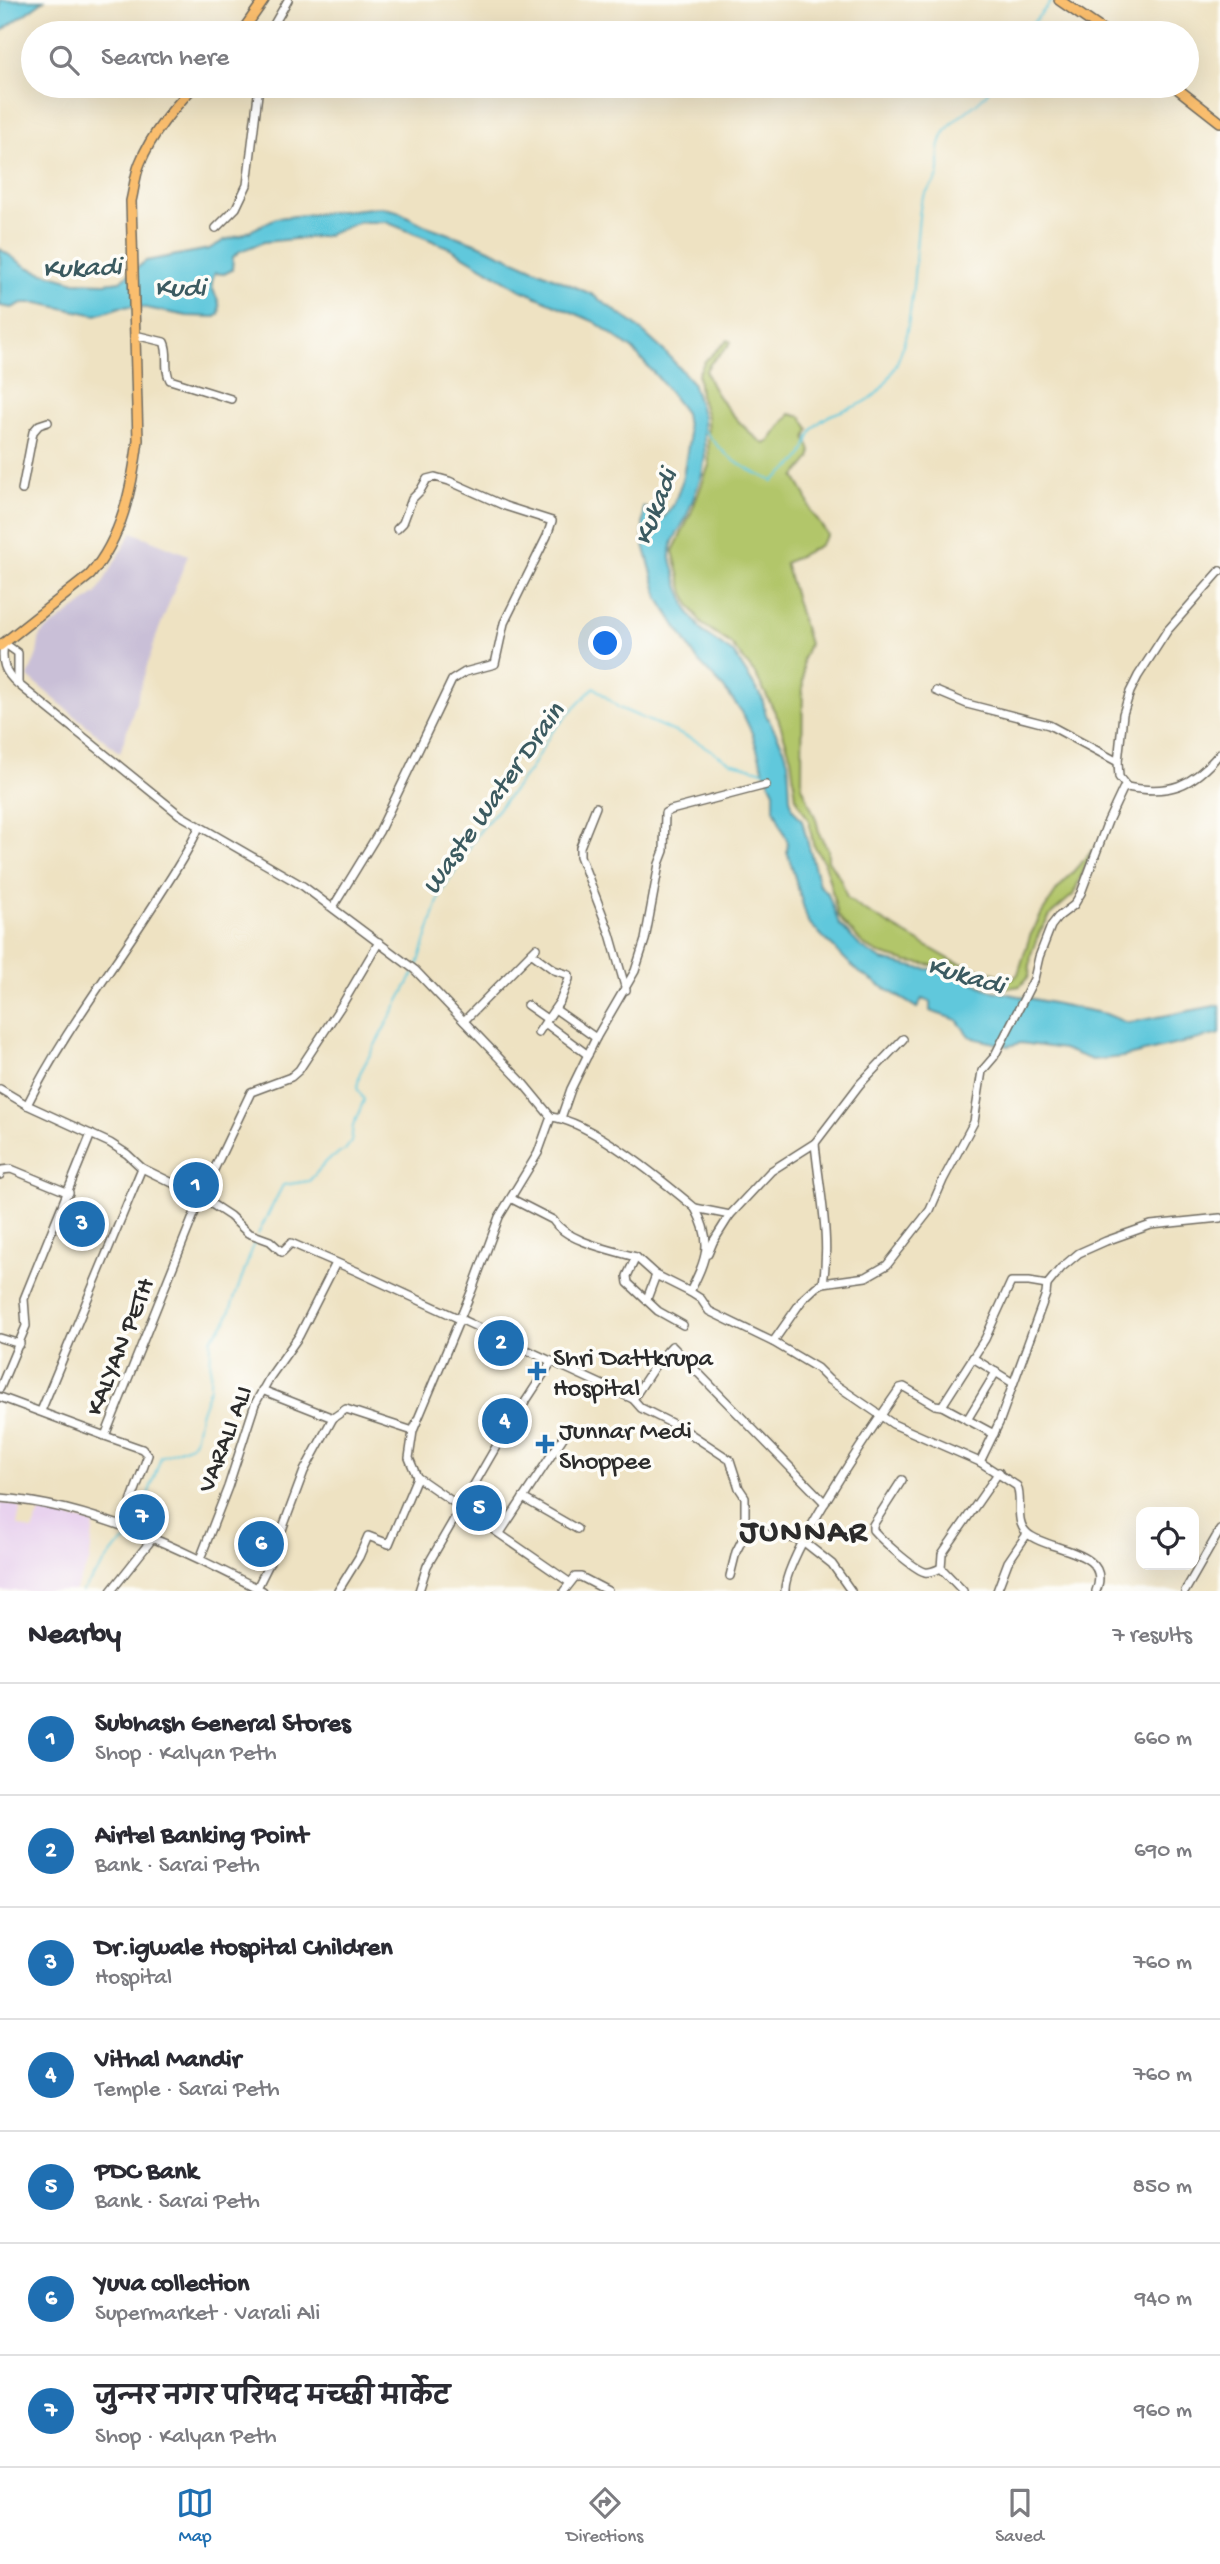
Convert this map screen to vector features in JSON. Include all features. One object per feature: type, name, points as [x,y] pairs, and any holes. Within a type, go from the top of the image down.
[{"type":"main road","points":[[249,21],[264,0]]},
{"type":"main road","points":[[1065,1],[1091,21]]},
{"type":"main road","points":[[2,645],[90,575],[101,562],[118,528],[133,478],[138,440],[131,201],[139,165],[167,115],[183,98]]},
{"type":"main road","points":[[1189,98],[1220,122]]},
{"type":"street","points":[[276,21],[288,0]]},
{"type":"street","points":[[216,228],[236,208],[247,185],[258,98]]},
{"type":"street","points":[[135,333],[164,342],[167,348],[166,369],[170,380],[230,399]]},
{"type":"street","points":[[22,490],[33,432],[38,425],[48,422]]},
{"type":"street","points":[[333,907],[379,832],[452,680],[465,672],[491,666],[497,660],[504,622],[552,521],[505,506],[435,477],[427,479],[412,499],[403,523],[397,529]]},
{"type":"street","points":[[1220,571],[1167,631],[1138,676],[1123,714],[1119,777],[1126,787],[1160,790],[1186,784],[1220,754]]},
{"type":"street","points":[[18,684],[18,653],[2,645],[4,667],[9,676],[18,684],[146,790],[199,827],[303,886],[415,970],[522,1082],[551,1118]]},
{"type":"street","points":[[936,691],[967,704],[1049,725],[1118,762]]},
{"type":"street","points":[[561,1118],[571,1089],[596,1038],[635,971],[645,940],[659,864],[664,851],[665,813],[766,785]]},
{"type":"street","points":[[773,1342],[803,1299],[823,1283],[852,1280],[878,1272],[887,1265],[925,1217],[974,1122],[979,1082],[986,1065],[994,1057],[1034,979],[1051,926],[1074,905],[1081,893],[1108,821],[1126,787]]},
{"type":"street","points":[[596,807],[580,846],[580,856],[610,934],[626,990]]},
{"type":"street","points":[[27,1105],[47,1064],[138,930],[180,864],[199,827]]},
{"type":"street","name":"KALYAN PETH","points":[[127,1526],[132,1499],[148,1455],[142,1449],[105,1436],[201,1197],[251,1092],[291,1077],[299,1070],[379,942]]},
{"type":"street","points":[[464,1021],[534,950],[554,971],[569,975],[555,1009],[538,1033]]},
{"type":"street","points":[[527,1005],[588,1055]]},
{"type":"street","points":[[555,1009],[596,1038]]},
{"type":"street","points":[[690,1292],[713,1242],[730,1215],[771,1171],[815,1143],[860,1083],[903,1039]]},
{"type":"street","points":[[0,1089],[127,1154],[142,1168],[201,1197],[230,1216],[248,1233],[270,1241],[279,1251],[282,1252],[291,1243],[633,1399],[641,1408],[684,1429],[730,1460],[739,1488],[745,1497],[744,1517],[750,1524],[770,1536],[784,1536],[804,1542],[832,1564],[851,1591]]},
{"type":"street","points":[[551,1118],[561,1118],[611,1143],[695,1208],[703,1222],[705,1261]]},
{"type":"street","points":[[551,1118],[538,1153],[499,1217],[413,1431],[409,1458],[417,1477],[569,1582]]},
{"type":"street","points":[[0,1388],[26,1326],[24,1299],[91,1134]]},
{"type":"street","points":[[815,1143],[826,1237],[827,1263],[823,1283]]},
{"type":"street","points":[[41,1411],[142,1168]]},
{"type":"street","points":[[0,1175],[2,1170],[10,1169],[69,1193]]},
{"type":"street","points":[[512,1199],[553,1220],[557,1226],[587,1243],[636,1257],[656,1275],[701,1299],[709,1311],[773,1342],[817,1368],[829,1380],[882,1416],[999,1472],[1017,1486],[1021,1526],[1027,1534],[1085,1558],[1101,1575],[1096,1591]]},
{"type":"street","points":[[695,1208],[730,1215]]},
{"type":"street","points":[[980,1462],[994,1434],[1046,1294],[1046,1285],[1061,1268],[1079,1253],[1151,1225],[1220,1218]]},
{"type":"street","points":[[636,1257],[627,1279],[658,1311],[682,1325]]},
{"type":"street","name":"VARALI ALI","points":[[200,1559],[262,1390],[299,1336],[336,1263]]},
{"type":"street","points":[[647,1299],[656,1275]]},
{"type":"street","points":[[942,1406],[985,1339],[1012,1282],[1046,1285]]},
{"type":"street","points":[[0,1338],[20,1344]]},
{"type":"street","points":[[633,1399],[672,1346],[825,1503]]},
{"type":"street","points":[[973,1358],[1013,1383]]},
{"type":"street","points":[[419,1591],[427,1566],[497,1445],[552,1361]]},
{"type":"street","points":[[967,1420],[996,1373]]},
{"type":"street","points":[[785,1591],[790,1571],[825,1503],[900,1388],[904,1387],[994,1434]]},
{"type":"street","points":[[262,1390],[333,1418]]},
{"type":"street","points":[[0,1397],[105,1436]]},
{"type":"street","points":[[0,1498],[42,1505],[127,1526],[260,1589],[304,1471],[333,1418],[346,1409],[413,1431]]},
{"type":"street","points":[[500,1533],[566,1433]]},
{"type":"street","points":[[963,1591],[941,1568],[942,1554],[999,1472]]},
{"type":"street","points":[[338,1591],[359,1557],[368,1536],[389,1544],[417,1477]]},
{"type":"street","points":[[902,1479],[873,1525],[873,1530],[916,1567],[925,1572],[941,1568]]},
{"type":"street","points":[[523,1499],[578,1529]]},
{"type":"street","points":[[730,1576],[736,1552],[750,1524]]},
{"type":"street","points":[[1185,1591],[1220,1530]]},
{"type":"street","points":[[996,1591],[1009,1562],[1027,1534]]},
{"type":"street","points":[[111,1591],[153,1538]]},
{"type":"street","points":[[564,1591],[575,1577],[581,1577],[608,1591]]},
{"type":"shaded area","points":[[132,532],[188,555],[157,634],[120,753],[28,677],[37,654],[40,635],[97,593]]},
{"type":"shaded area","points":[[0,1503],[21,1505],[17,1525],[32,1531],[41,1510],[94,1524],[89,1563],[74,1591],[0,1591]]},
{"type":"green space","points":[[728,340],[731,342],[706,371],[715,391],[739,421],[764,444],[769,442],[790,414],[802,417],[809,429],[806,439],[811,456],[795,477],[811,511],[828,535],[819,546],[785,563],[809,644],[803,659],[802,786],[820,836],[828,849],[828,860],[841,880],[847,898],[862,909],[953,961],[1013,979],[1018,974],[1030,936],[1042,913],[1057,890],[1093,849],[1073,895],[1052,913],[1040,931],[1031,954],[1029,976],[1020,986],[1008,988],[964,969],[908,962],[883,955],[865,946],[844,924],[838,915],[825,864],[813,844],[809,821],[796,798],[791,757],[778,718],[756,675],[731,644],[702,624],[684,593],[673,551],[709,465],[707,417],[700,395],[698,374],[705,361]]},
{"type":"water","points":[[0,0],[44,0],[0,32]]},
{"type":"water","name":"Kudi","points":[[380,207],[397,211],[424,225],[478,244],[591,294],[634,324],[666,353],[692,382],[703,417],[705,457],[702,475],[686,518],[673,541],[670,555],[679,588],[689,612],[703,632],[734,654],[762,698],[766,715],[788,761],[790,798],[793,809],[802,821],[819,885],[828,894],[839,924],[861,947],[882,960],[937,970],[948,976],[959,975],[989,990],[1106,1014],[1127,1023],[1220,1005],[1220,1034],[1123,1057],[1092,1060],[1063,1049],[1021,1043],[1008,1046],[977,1039],[969,1036],[957,1020],[930,1011],[930,1002],[922,999],[917,1008],[857,971],[808,922],[787,851],[788,843],[774,808],[774,791],[764,771],[752,733],[742,712],[698,661],[659,599],[643,541],[643,507],[653,511],[656,521],[662,520],[674,504],[682,482],[689,440],[685,413],[633,350],[595,322],[521,290],[450,248],[386,222],[359,222],[325,236],[264,242],[240,251],[233,257],[232,270],[224,274],[215,273],[212,279],[220,308],[216,317],[187,316],[136,306],[120,307],[96,315],[38,303],[22,303],[12,308],[0,306],[0,249],[27,267],[44,273],[75,282],[105,283],[120,281],[146,261],[209,249],[276,218]]},
{"type":"waterway","points":[[1035,21],[1053,0]]},
{"type":"waterway","points":[[704,430],[734,461],[773,481],[798,460],[812,431],[821,421],[862,403],[878,392],[891,374],[901,352],[912,302],[921,203],[938,176],[940,144],[949,126],[982,98]]},
{"type":"waterway","name":"Waste Water Drain","points":[[417,968],[440,895],[479,832],[529,771],[551,733],[594,687],[619,708],[696,741],[730,762],[764,771]]},
{"type":"waterway","name":"Waste Water Drain","points":[[258,1234],[283,1185],[309,1181],[328,1160],[345,1150],[351,1142],[353,1126],[364,1100],[357,1088],[360,1073],[414,973]]},
{"type":"waterway","name":"Waste Water Drain","points":[[141,1526],[146,1501],[161,1457],[191,1445],[196,1436],[200,1414],[210,1387],[211,1339],[226,1321],[256,1239]]},
{"type":"waterway","name":"Waste Water Drain","points":[[82,1591],[117,1547],[133,1536]]},
{"type":"place","name":"Subhash General Stores","points":[[196,1185]]},
{"type":"place","name":"Dr.igwale Hospital Children","points":[[82,1224]]},
{"type":"place","name":"Airtel Banking Point","points":[[501,1343]]},
{"type":"place","name":"Shri Dattkrupa Hospital","points":[[537,1371]]},
{"type":"place","name":"Vithal Mandir","points":[[505,1421]]},
{"type":"place","name":"Junnar Medi Shoppee","points":[[545,1444]]},
{"type":"place","name":"PDC Bank","points":[[479,1508]]},
{"type":"place","name":"जुन्नर नगर परिषद मच्छी मार्केट","points":[[142,1517]]},
{"type":"place","name":"Yuva collection","points":[[261,1544]]},
{"type":"district","name":"JUNNAR","points":[[804,1528]]},
{"type":"water label","name":"Kukadi","points":[[82,265]]},
{"type":"water label","name":"Kukadi","points":[[653,506]]},
{"type":"water label","name":"Kukadi","points":[[967,973]]}]
